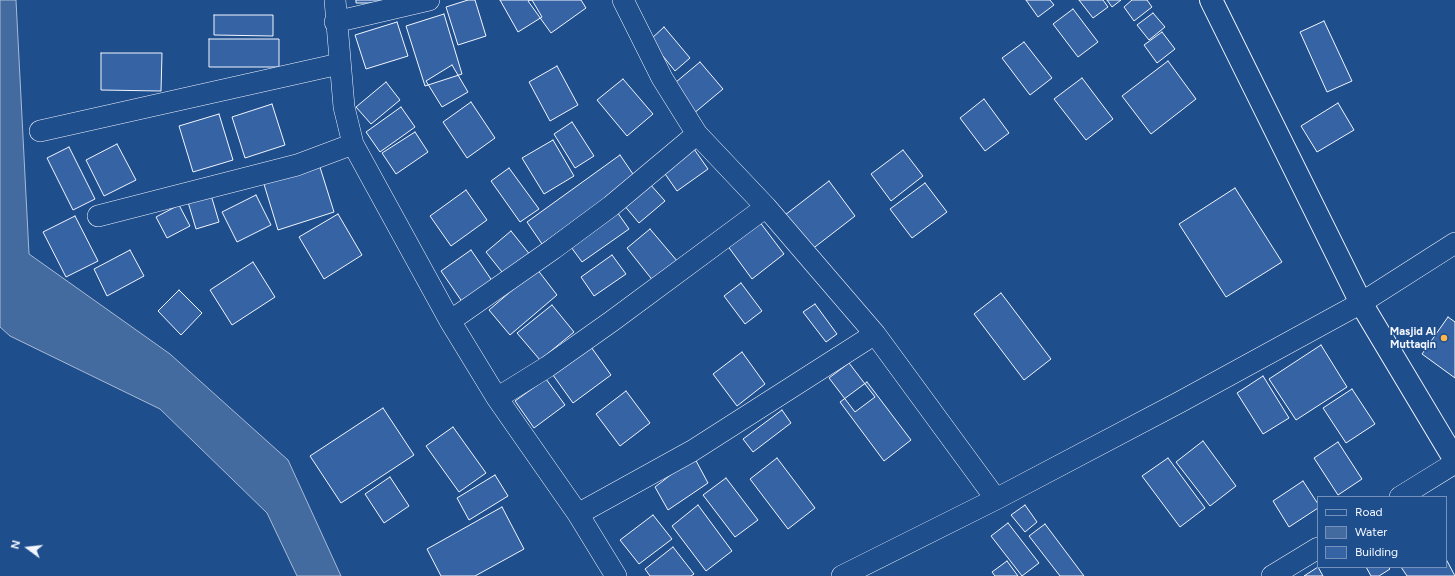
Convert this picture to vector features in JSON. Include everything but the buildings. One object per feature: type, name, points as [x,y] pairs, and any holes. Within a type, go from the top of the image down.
[{"type":"highway","points":[[1211,0],[1361,303],[1455,460]]},
{"type":"street","points":[[335,0],[335,22],[344,107],[353,144],[450,321],[497,398],[578,514],[616,576]]},
{"type":"street","points":[[335,22],[429,0]]},
{"type":"street","points":[[623,0],[662,78],[697,134],[766,207],[875,334],[996,499]]},
{"type":"street","points":[[40,132],[339,64]]},
{"type":"street","points":[[450,321],[553,249],[611,206],[697,134]]},
{"type":"street","points":[[98,216],[297,165],[353,144]]},
{"type":"street","points":[[497,398],[547,367],[651,294],[766,207]]},
{"type":"street","points":[[842,576],[996,499],[1180,402],[1361,303],[1455,243]]},
{"type":"street","points":[[578,514],[692,451],[875,334]]},
{"type":"street","points":[[1402,496],[1455,463]]},
{"type":"street","points":[[1272,576],[1317,549]]},
{"type":"water","points":[[0,0],[16,0],[29,254],[170,354],[288,460],[341,576],[297,576],[267,513],[160,409],[10,336],[0,327]]},
{"type":"place","name":"Masjid Al Muttaqin","points":[[1444,338]]}]
